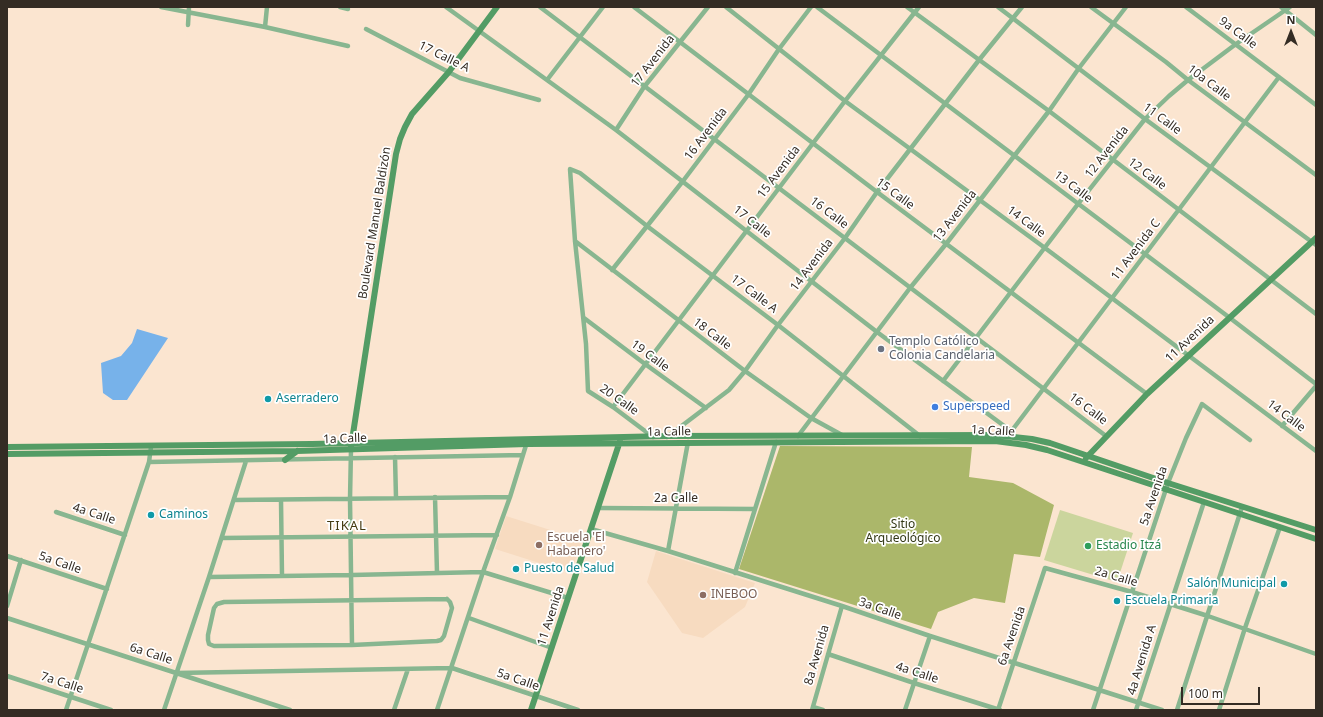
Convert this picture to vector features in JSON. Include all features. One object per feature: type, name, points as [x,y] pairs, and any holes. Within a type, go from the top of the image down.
[{"type":"main road","name":"Boulevard Manuel Baldizón","points":[[351,446],[396,154],[405,127],[412,114],[448,72],[497,7]]},
{"type":"main road","name":"11 Avenida","points":[[1086,459],[1147,394],[1271,280],[1315,242]]},
{"type":"main road","name":"1a Calle","points":[[995,438],[1010,433],[1050,443],[1086,459]]},
{"type":"main road","name":"1a Calle","points":[[7,454],[312,448],[527,441],[653,440],[668,436],[842,435],[920,438]]},
{"type":"main road","name":"1a Calle","points":[[653,440],[660,443],[995,438],[1086,459],[1241,510],[1280,527],[1316,539]]},
{"type":"main road","name":"11 Avenida","points":[[531,710],[620,440]]},
{"type":"main road","name":"1a Calle","points":[[7,447],[151,450]]},
{"type":"main road","name":"1a Calle","points":[[202,449],[297,451],[312,448]]},
{"type":"main road","points":[[285,460],[297,451]]},
{"type":"main road","name":"1a Calle","points":[[1167,486],[1204,502],[1241,510],[1316,530]]},
{"type":"street","points":[[161,7],[189,9],[348,46]]},
{"type":"street","points":[[265,27],[267,7]]},
{"type":"street","points":[[340,7],[348,9]]},
{"type":"street","points":[[446,7],[480,31]]},
{"type":"street","name":"16 Calle","points":[[540,7],[1106,436]]},
{"type":"street","points":[[547,80],[603,7]]},
{"type":"street","name":"15 Calle","points":[[634,7],[812,144],[1147,394]]},
{"type":"street","name":"17 Avenida","points":[[616,130],[644,87],[708,7]]},
{"type":"street","name":"14 Calle","points":[[726,7],[845,101],[1189,355],[1316,451]]},
{"type":"street","name":"16 Avenida","points":[[612,270],[683,182],[748,95],[779,49],[812,7]]},
{"type":"street","name":"13 Calle","points":[[817,7],[1230,318],[1316,385]]},
{"type":"street","name":"12 Calle","points":[[907,7],[1049,111],[1316,314]]},
{"type":"street","name":"15 Avenida","points":[[613,408],[644,364],[679,321],[778,188],[919,7]]},
{"type":"street","name":"11 Calle","points":[[998,7],[1145,119],[1315,242]]},
{"type":"street","name":"14 Avenida","points":[[660,443],[729,390],[745,371],[778,325],[812,283],[845,238],[876,192],[1022,7]]},
{"type":"street","name":"10a Calle","points":[[1091,7],[1316,175]]},
{"type":"street","name":"13 Avenida","points":[[798,436],[910,288],[1049,111],[1126,7]]},
{"type":"street","name":"9a Calle","points":[[1186,7],[1316,105]]},
{"type":"street","name":"12 Avenida","points":[[943,381],[1145,119],[1188,80],[1283,9],[1290,7]]},
{"type":"street","points":[[188,25],[189,9]]},
{"type":"street","points":[[1283,9],[1316,35]]},
{"type":"street","name":"17 Calle A","points":[[366,29],[460,78],[539,100]]},
{"type":"street","name":"17 Calle","points":[[480,31],[616,130],[747,230],[812,283],[1010,433]]},
{"type":"street","name":"11 Avenida C","points":[[1010,433],[1279,77]]},
{"type":"street","name":"17 Calle A","points":[[575,241],[570,169],[580,173],[712,276],[778,325],[920,438]]},
{"type":"street","points":[[575,241],[584,318]]},
{"type":"street","name":"18 Calle","points":[[575,241],[745,371],[811,418],[842,435]]},
{"type":"street","name":"19 Calle","points":[[584,318],[644,364],[706,408]]},
{"type":"street","name":"20 Calle","points":[[584,318],[588,391],[613,408],[653,440]]},
{"type":"street","points":[[1282,426],[1316,385]]},
{"type":"street","name":"5a Avenida","points":[[1093,710],[1167,486],[1186,438],[1202,404],[1250,440]]},
{"type":"street","points":[[437,710],[469,618],[483,572],[510,497],[527,441]]},
{"type":"street","points":[[668,551],[688,442]]},
{"type":"street","points":[[735,573],[776,442]]},
{"type":"street","points":[[351,446],[350,537],[352,575],[352,645]]},
{"type":"street","points":[[66,710],[149,462],[151,450]]},
{"type":"street","name":"1a Calle","points":[[149,462],[246,461],[351,457],[524,455]]},
{"type":"street","points":[[395,457],[396,498]]},
{"type":"street","points":[[164,710],[222,538],[246,461]]},
{"type":"street","points":[[435,497],[437,573]]},
{"type":"street","points":[[234,500],[510,497]]},
{"type":"street","points":[[281,500],[282,576]]},
{"type":"street","name":"4a Avenida A","points":[[1136,710],[1204,502]]},
{"type":"street","name":"2a Calle","points":[[598,508],[755,509]]},
{"type":"street","points":[[1177,710],[1241,510]]},
{"type":"street","name":"4a Calle","points":[[56,512],[125,535]]},
{"type":"street","points":[[1219,710],[1245,628],[1280,527]]},
{"type":"street","name":"3a Calle","points":[[591,529],[668,551],[842,606],[930,636],[1162,710]]},
{"type":"street","points":[[222,538],[497,535]]},
{"type":"street","name":"5a Calle","points":[[7,556],[107,589]]},
{"type":"street","points":[[7,606],[21,560]]},
{"type":"street","name":"2a Calle","points":[[1045,568],[1132,592],[1208,616],[1316,654]]},
{"type":"street","name":"6a Avenida","points":[[999,710],[1045,568]]},
{"type":"street","points":[[209,577],[483,572],[568,598]]},
{"type":"street","points":[[447,599],[450,602],[452,608],[444,636],[440,640],[352,645],[214,646],[209,644],[208,635],[214,608],[217,604],[224,602],[447,599]]},
{"type":"street","name":"8a Avenida","points":[[812,708],[842,606]]},
{"type":"street","name":"6a Calle","points":[[7,618],[290,710]]},
{"type":"street","points":[[469,618],[552,648]]},
{"type":"street","points":[[905,710],[930,636]]},
{"type":"street","name":"4a Calle","points":[[828,654],[999,710]]},
{"type":"street","points":[[176,673],[452,668]]},
{"type":"street","name":"5a Calle","points":[[452,668],[535,697],[578,710]]},
{"type":"street","points":[[394,710],[408,669]]},
{"type":"street","name":"7a Calle","points":[[7,676],[111,710]]},
{"type":"street","points":[[812,708],[823,710]]},
{"type":"shaded area","name":"Escuela 'El Habanero'","points":[[506,516],[582,540],[571,573],[495,549]]},
{"type":"shaded area","name":"INEBOO","points":[[656,551],[755,583],[745,607],[703,638],[682,633],[647,582]]},
{"type":"green space","name":"Sitio Arqueológico","points":[[780,446],[972,447],[969,477],[1013,483],[1054,505],[1040,557],[1014,554],[1005,603],[974,598],[938,612],[931,629],[739,569]]},
{"type":"green space","name":"Estadio Itzá","points":[[1060,510],[1133,533],[1117,582],[1044,560]]},
{"type":"water","points":[[137,329],[168,338],[127,400],[113,400],[103,393],[101,363],[121,356],[132,343]]},
{"type":"place","name":"Templo Católico Colonia Candelaria","points":[[881,349]]},
{"type":"place","name":"Aserradero","points":[[268,399]]},
{"type":"place","name":"Superspeed","points":[[935,407]]},
{"type":"place","name":"Caminos","points":[[151,515]]},
{"type":"place","name":"Escuela 'El Habanero'","points":[[539,545]]},
{"type":"place","name":"Estadio Itzá","points":[[1088,546]]},
{"type":"place","name":"Puesto de Salud","points":[[516,569]]},
{"type":"place","name":"Salón Municipal","points":[[1284,584]]},
{"type":"place","name":"INEBOO","points":[[703,595]]},
{"type":"place","name":"Escuela Primaria","points":[[1117,601]]},
{"type":"district","name":"TIKAL","points":[[347,526]]}]
